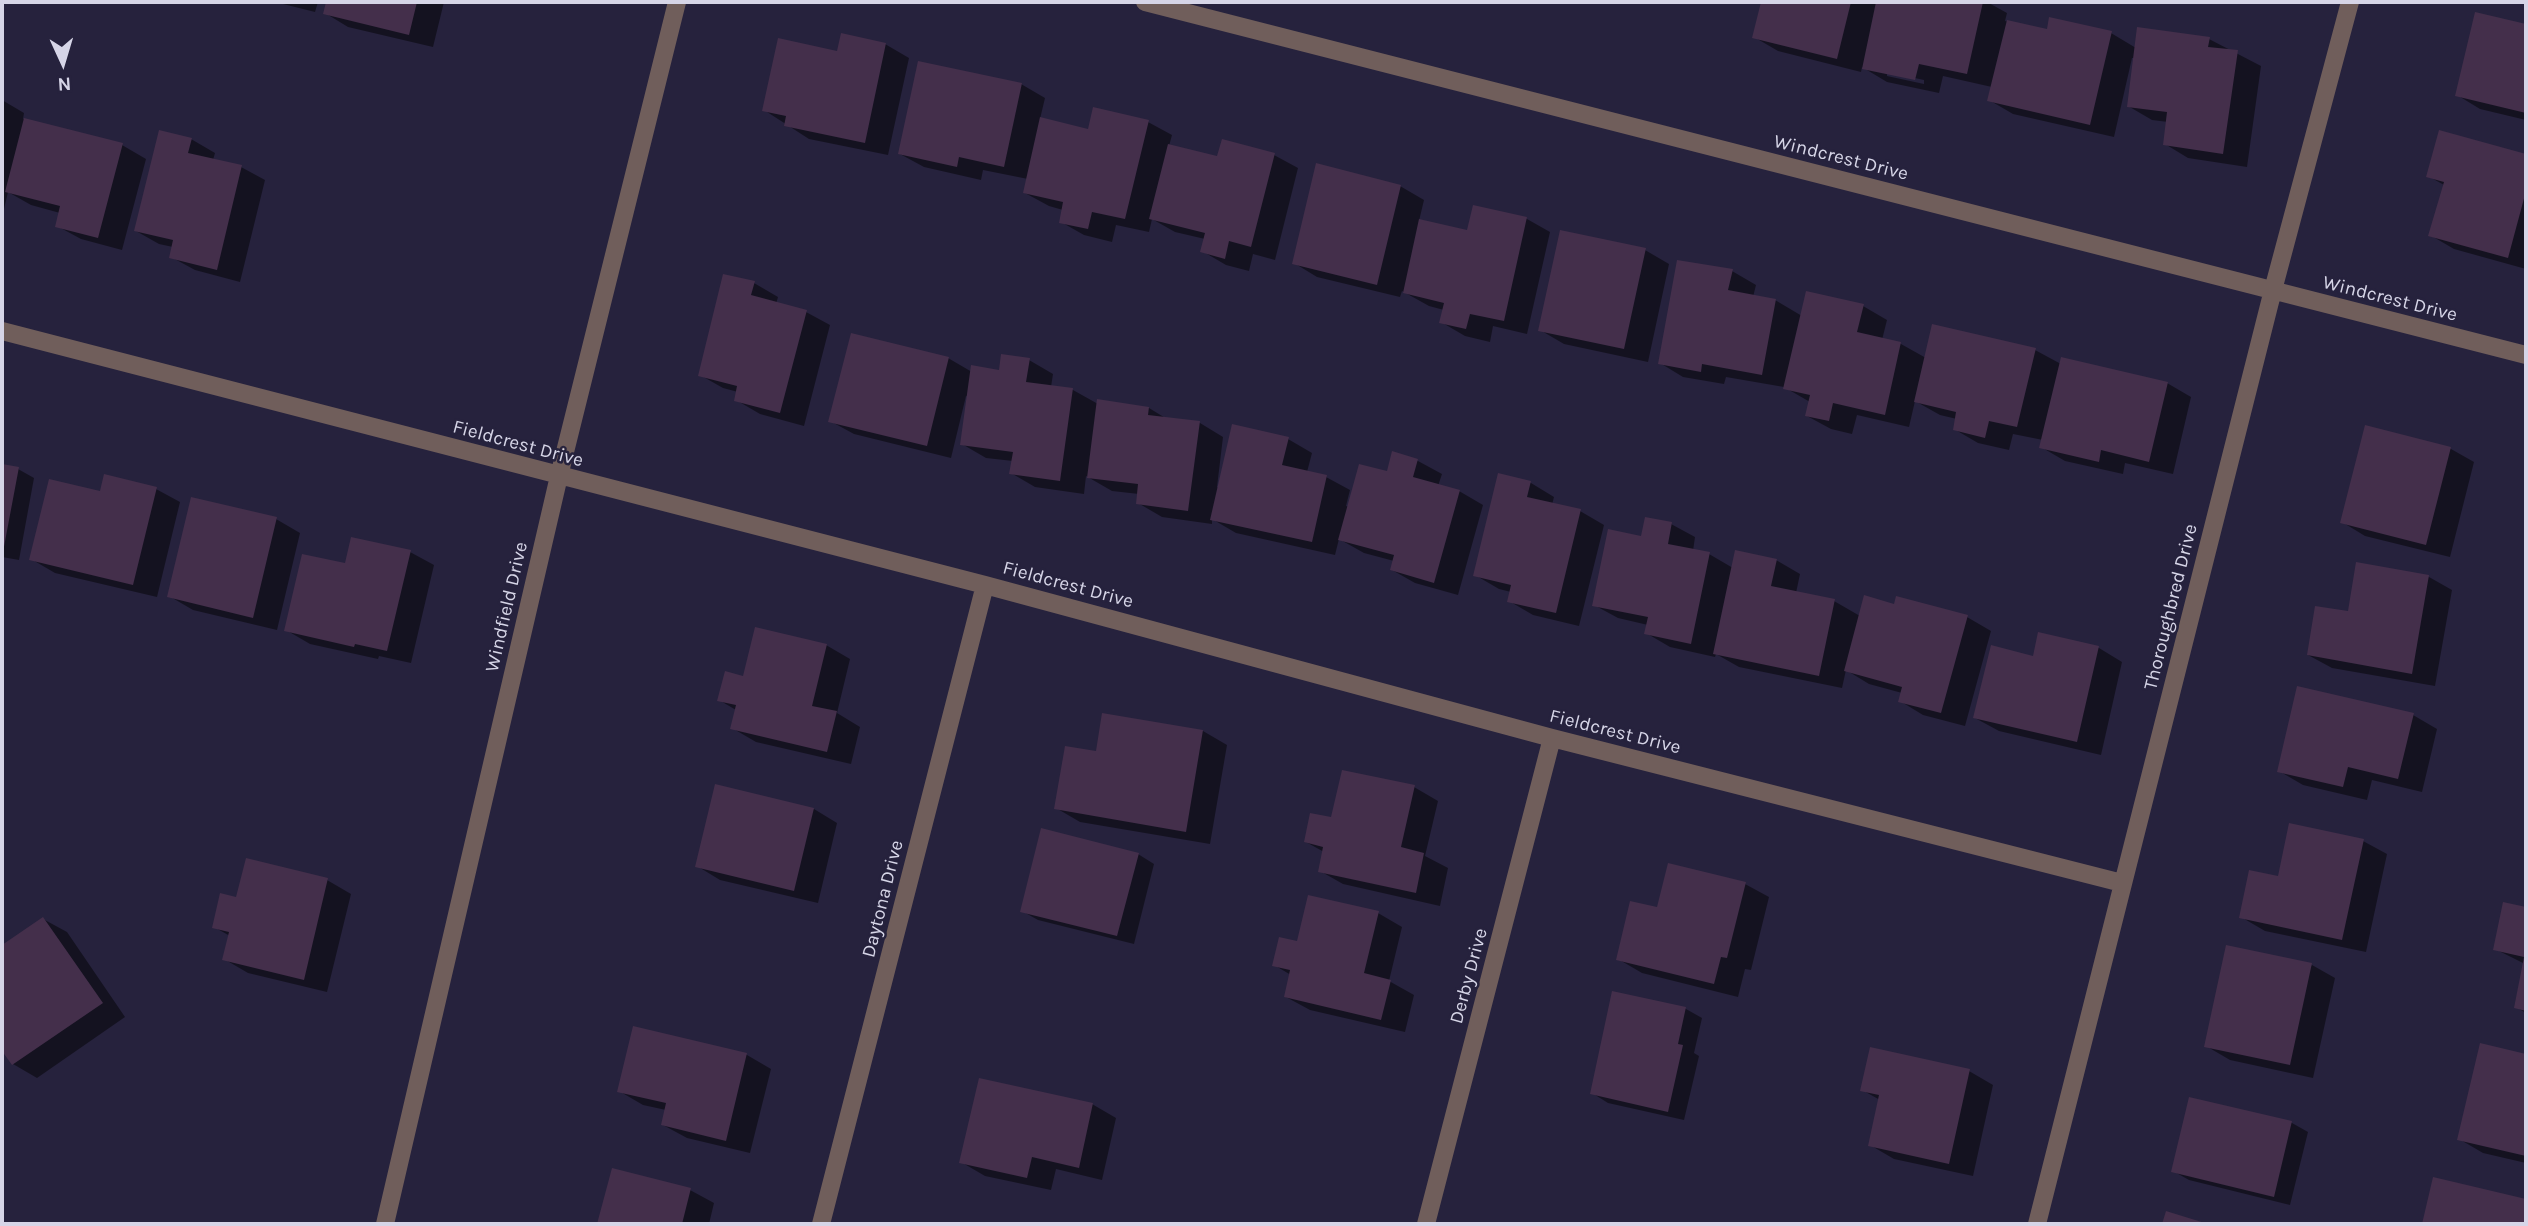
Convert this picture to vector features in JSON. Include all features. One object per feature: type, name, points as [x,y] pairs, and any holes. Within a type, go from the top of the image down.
[{"type":"street","name":"Windfield Drive","points":[[385,1224],[559,477],[677,2]]},
{"type":"street","name":"Windcrest Drive","points":[[1145,2],[2526,355]]},
{"type":"street","name":"Thoroughbred Drive","points":[[2037,1224],[2273,290],[2350,2]]},
{"type":"street","name":"Fieldcrest Drive","points":[[2,331],[985,585],[1552,738],[2122,883]]},
{"type":"street","name":"Daytona Drive","points":[[821,1224],[985,585]]},
{"type":"street","name":"Derby Drive","points":[[1426,1224],[1552,738]]},
{"type":"building","points":[[326,2],[417,2],[409,35],[323,14]]},
{"type":"building","points":[[1761,2],[1851,2],[1837,59],[1752,38]]},
{"type":"building","points":[[1876,2],[1983,2],[1967,74],[1919,64],[1915,80],[1862,69]]},
{"type":"building","points":[[2475,12],[2526,24],[2526,113],[2455,96]]},
{"type":"building","points":[[2049,17],[2112,31],[2090,125],[1987,101],[2007,20],[2047,29]]},
{"type":"building","points":[[2137,27],[2210,37],[2208,47],[2238,50],[2223,154],[2163,145],[2167,112],[2127,107]]},
{"type":"building","points":[[841,33],[886,43],[865,143],[784,126],[786,116],[762,111],[778,38],[837,51]]},
{"type":"building","points":[[918,61],[1022,83],[1004,167],[959,157],[957,167],[898,154]]},
{"type":"building","points":[[1093,107],[1149,120],[1125,219],[1092,212],[1088,229],[1059,223],[1063,202],[1023,193],[1040,117],[1088,129]]},
{"type":"building","points":[[24,118],[123,143],[98,238],[55,227],[60,206],[5,192]]},
{"type":"building","points":[[159,130],[192,138],[188,153],[242,165],[217,270],[169,258],[173,240],[134,231]]},
{"type":"building","points":[[2439,130],[2526,154],[2526,191],[2508,258],[2428,236],[2444,182],[2426,177]]},
{"type":"building","points":[[1222,139],[1275,153],[1251,247],[1229,241],[1225,259],[1200,252],[1205,233],[1149,219],[1168,144],[1217,156]]},
{"type":"building","points":[[1316,163],[1401,185],[1377,285],[1292,264]]},
{"type":"building","points":[[1473,205],[1527,217],[1504,321],[1470,314],[1466,329],[1439,323],[1444,303],[1403,293],[1419,219],[1467,230]]},
{"type":"building","points":[[1560,230],[1646,248],[1624,349],[1538,331]]},
{"type":"building","points":[[1677,260],[1733,269],[1728,290],[1776,299],[1762,375],[1702,364],[1701,372],[1658,364]]},
{"type":"building","points":[[723,274],[755,281],[751,295],[807,310],[780,413],[734,401],[737,386],[698,376]]},
{"type":"building","points":[[1806,291],[1864,304],[1857,332],[1901,342],[1885,415],[1833,403],[1829,421],[1805,416],[1810,395],[1783,389]]},
{"type":"building","points":[[1932,324],[2036,348],[2017,427],[1989,421],[1985,438],[1953,430],[1956,412],[1914,402]]},
{"type":"building","points":[[851,333],[949,357],[927,446],[828,422]]},
{"type":"building","points":[[1001,354],[1030,358],[1026,382],[1073,388],[1060,481],[1009,474],[1013,452],[960,445],[971,365],[999,370]]},
{"type":"building","points":[[2061,357],[2168,382],[2149,462],[2101,450],[2099,462],[2039,448]]},
{"type":"building","points":[[1097,399],[1149,407],[1148,415],[1200,421],[1188,511],[1136,504],[1138,484],[1087,478]]},
{"type":"building","points":[[1232,424],[1289,437],[1282,465],[1327,475],[1312,542],[1210,520]]},
{"type":"building","points":[[2365,425],[2451,447],[2426,545],[2340,523]]},
{"type":"building","points":[[1392,451],[1418,459],[1413,477],[1460,490],[1434,583],[1390,570],[1394,555],[1338,540],[1359,464],[1387,471]]},
{"type":"building","points":[[2,464],[19,467],[3,552],[2,551]]},
{"type":"building","points":[[1498,473],[1531,481],[1527,497],[1581,509],[1556,613],[1507,602],[1511,585],[1473,576]]},
{"type":"building","points":[[104,474],[157,487],[133,585],[29,560],[49,479],[100,491]]},
{"type":"building","points":[[191,497],[277,517],[253,618],[167,597]]},
{"type":"building","points":[[1645,517],[1672,522],[1668,544],[1710,552],[1691,644],[1644,634],[1648,617],[1592,606],[1608,529],[1641,536]]},
{"type":"building","points":[[351,537],[411,550],[387,651],[355,644],[354,647],[284,631],[302,554],[345,563]]},
{"type":"building","points":[[1735,550],[1777,559],[1771,586],[1835,599],[1819,676],[1713,654]]},
{"type":"building","points":[[2356,562],[2429,575],[2412,674],[2307,655],[2315,606],[2348,611]]},
{"type":"building","points":[[1864,595],[1894,604],[1896,596],[1968,615],[1941,713],[1898,702],[1902,687],[1844,671]]},
{"type":"building","points":[[755,627],[827,644],[812,706],[837,711],[827,752],[730,729],[736,705],[717,701],[725,671],[743,676]]},
{"type":"building","points":[[2038,632],[2099,646],[2077,742],[1973,718],[1991,645],[2033,656]]},
{"type":"building","points":[[2297,686],[2414,713],[2398,779],[2348,767],[2343,787],[2277,772]]},
{"type":"building","points":[[1102,713],[1203,730],[1186,832],[1054,809],[1065,746],[1096,751]]},
{"type":"building","points":[[1342,770],[1415,785],[1401,847],[1424,853],[1416,893],[1318,872],[1323,847],[1304,842],[1310,813],[1331,817]]},
{"type":"building","points":[[715,784],[814,808],[794,891],[695,867]]},
{"type":"building","points":[[2289,823],[2364,839],[2342,940],[2239,918],[2249,870],[2278,876]]},
{"type":"building","points":[[1041,828],[1139,853],[1117,936],[1020,912]]},
{"type":"building","points":[[246,858],[328,878],[304,980],[222,960],[229,932],[212,928],[220,893],[236,897]]},
{"type":"building","points":[[1668,863],[1746,882],[1727,958],[1721,957],[1714,984],[1616,960],[1630,901],[1657,907]]},
{"type":"building","points":[[1308,895],[1379,911],[1364,973],[1391,980],[1381,1020],[1284,997],[1290,970],[1272,966],[1279,937],[1297,941]]},
{"type":"building","points":[[2503,902],[2526,907],[2526,1011],[2514,1008],[2524,957],[2493,950]]},
{"type":"building","points":[[43,917],[103,1003],[12,1065],[2,1051],[2,945]]},
{"type":"building","points":[[2226,945],[2312,963],[2290,1065],[2204,1047]]},
{"type":"building","points":[[1612,991],[1686,1007],[1678,1044],[1683,1045],[1668,1112],[1590,1094]]},
{"type":"building","points":[[633,1026],[747,1053],[726,1141],[661,1125],[666,1103],[617,1092]]},
{"type":"building","points":[[2480,1043],[2526,1054],[2526,1156],[2457,1140]]},
{"type":"building","points":[[1870,1047],[1970,1069],[1949,1164],[1868,1146],[1879,1095],[1860,1091]]},
{"type":"building","points":[[979,1078],[1093,1103],[1079,1168],[1032,1157],[1027,1178],[959,1163]]},
{"type":"building","points":[[2189,1097],[2292,1121],[2274,1197],[2171,1172]]},
{"type":"building","points":[[612,1168],[691,1188],[682,1224],[597,1224]]},
{"type":"building","points":[[2433,1177],[2526,1199],[2526,1224],[2422,1224]]},
{"type":"building","points":[[2166,1211],[2208,1224],[2162,1224]]}]
